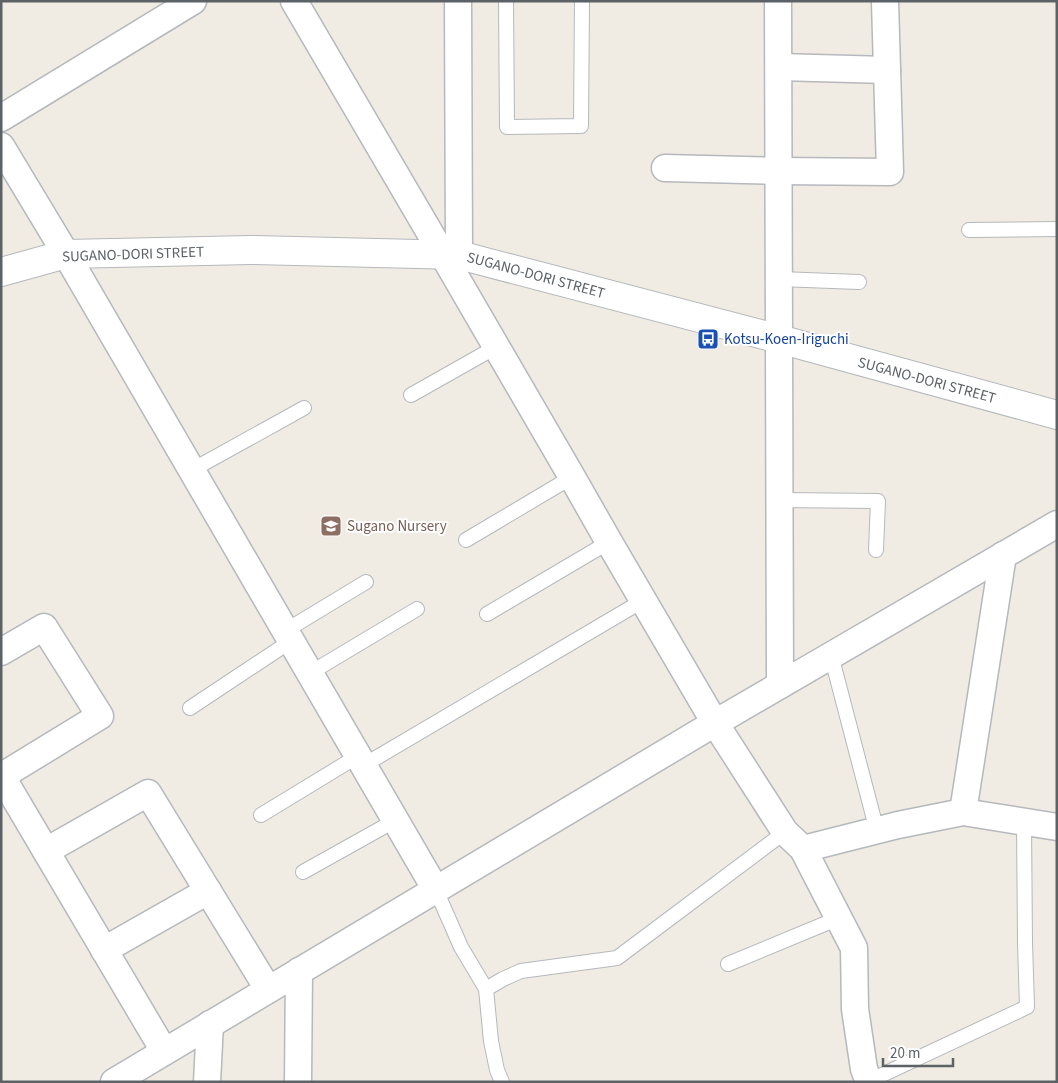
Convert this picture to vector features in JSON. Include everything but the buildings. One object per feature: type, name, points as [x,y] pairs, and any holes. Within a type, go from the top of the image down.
[{"type":"street","points":[[1,118],[193,1]]},
{"type":"street","points":[[294,1],[451,255],[496,347],[609,542],[715,723],[794,840],[854,948],[855,1009],[864,1069],[869,1082]]},
{"type":"street","points":[[451,255],[458,1]]},
{"type":"street","points":[[778,1],[780,685]]},
{"type":"street","points":[[665,168],[890,172],[885,1]]},
{"type":"street","points":[[778,67],[887,70]]},
{"type":"street","points":[[1,146],[66,254],[436,890]]},
{"type":"street","name":"SUGANO-DORI STREET","points":[[1,272],[66,254],[251,250],[451,255],[779,339],[1057,415]]},
{"type":"street","points":[[114,1082],[715,723],[1057,524]]},
{"type":"street","points":[[963,812],[1002,555]]},
{"type":"street","points":[[1,652],[44,627],[100,716],[2,776],[164,1051]]},
{"type":"street","points":[[46,851],[148,792],[268,989]]},
{"type":"street","points":[[794,840],[877,831],[963,812],[1057,827]]},
{"type":"street","points":[[104,950],[208,890]]},
{"type":"street","points":[[298,1082],[299,971]]},
{"type":"street","points":[[207,1082],[210,1024]]},
{"type":"lane","points":[[506,1],[507,127],[581,126],[582,1]]},
{"type":"lane","points":[[969,230],[1057,229]]},
{"type":"lane","points":[[779,279],[859,282]]},
{"type":"lane","points":[[411,395],[496,347]]},
{"type":"lane","points":[[192,470],[304,408]]},
{"type":"lane","points":[[466,540],[572,477]]},
{"type":"lane","points":[[780,500],[878,501],[876,550]]},
{"type":"lane","points":[[487,614],[609,542]]},
{"type":"lane","points":[[190,708],[366,582]]},
{"type":"lane","points":[[261,815],[644,600]]},
{"type":"lane","points":[[310,673],[416,608]]},
{"type":"lane","points":[[831,655],[877,831]]},
{"type":"lane","points":[[303,872],[396,820]]},
{"type":"lane","points":[[865,1082],[869,1082],[1027,1007],[1024,822]]},
{"type":"lane","points":[[486,989],[522,971],[617,958],[794,840]]},
{"type":"lane","points":[[436,890],[461,947],[486,989],[491,1041],[497,1070],[502,1082]]},
{"type":"lane","points":[[728,964],[838,918]]},
{"type":"place","name":"Kotsu-Koen-Iriguchi","points":[[708,339]]},
{"type":"place","name":"Sugano Nursery","points":[[331,526]]}]
